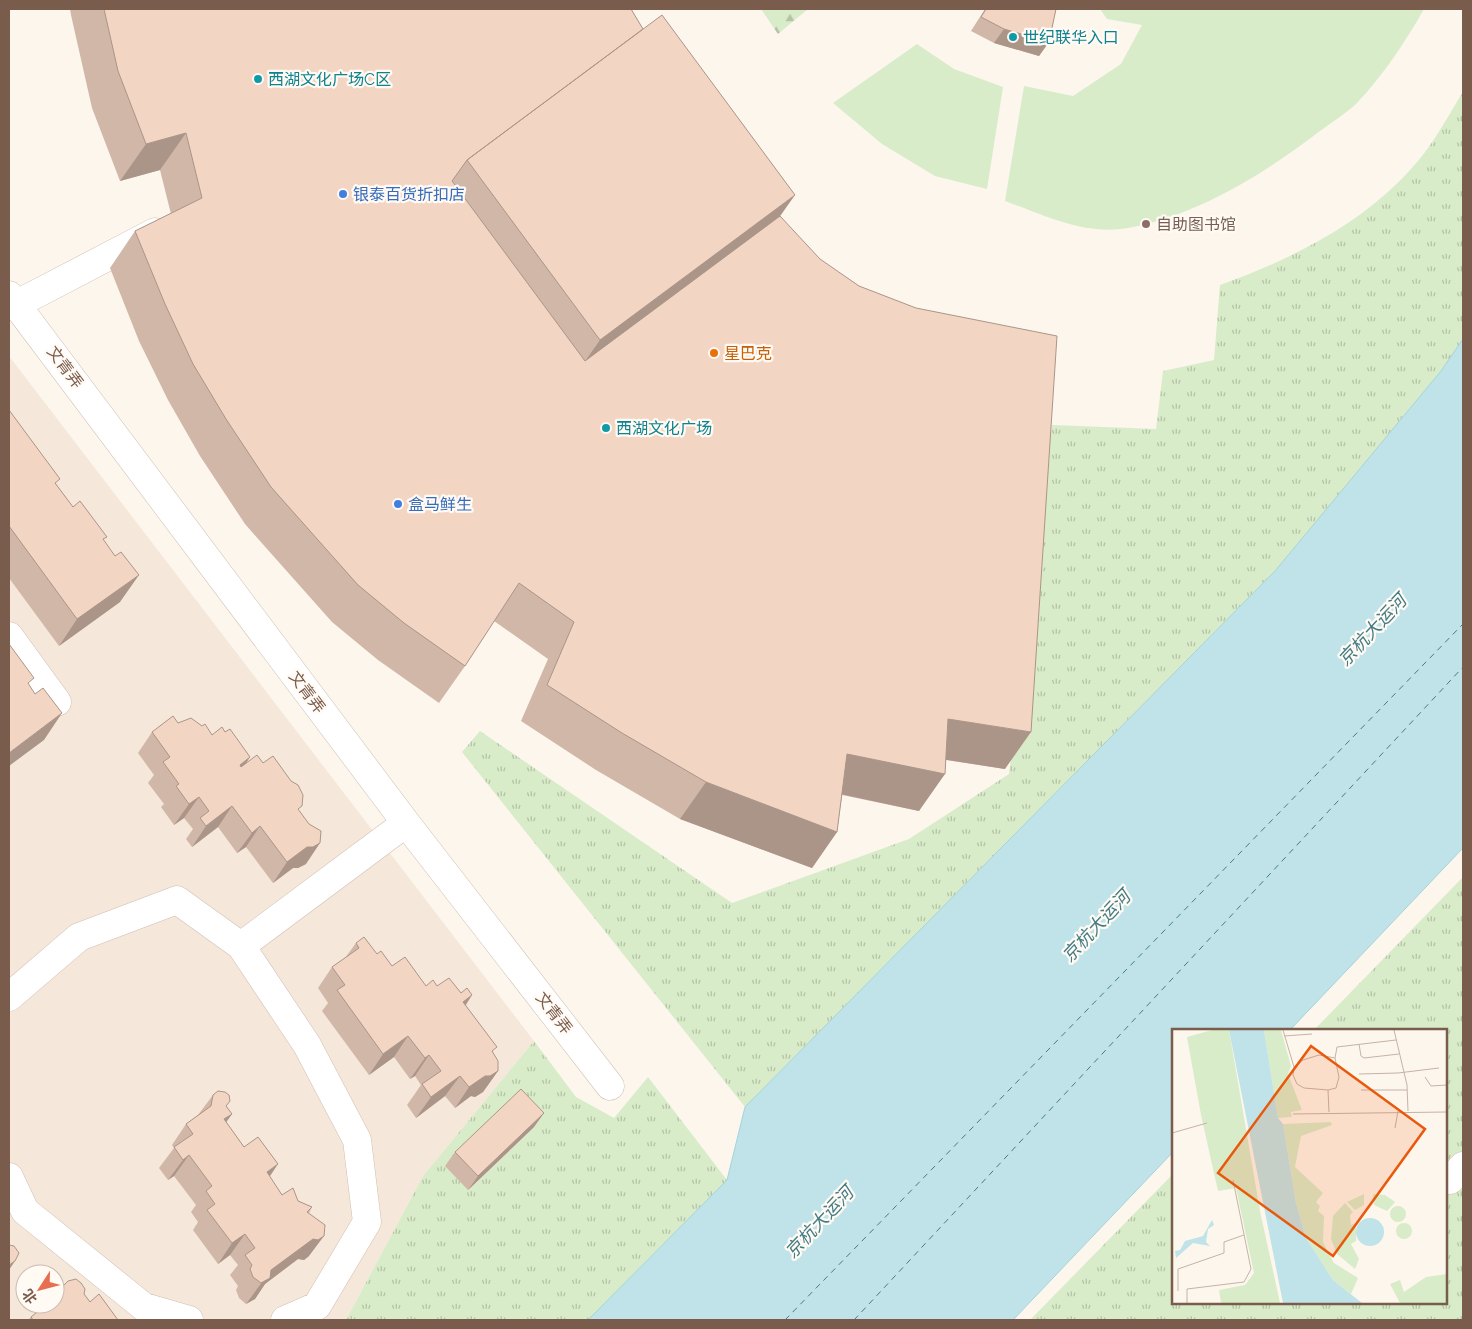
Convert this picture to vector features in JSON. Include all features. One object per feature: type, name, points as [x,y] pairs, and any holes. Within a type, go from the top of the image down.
[{"type":"street","points":[[13,299],[155,232]]},
{"type":"street","name":"文青弄","points":[[13,299],[406,824],[610,1086]]},
{"type":"street","points":[[9,636],[57,702]]},
{"type":"street","points":[[241,946],[406,824]]},
{"type":"street","points":[[9,997],[79,936],[177,900],[241,946],[308,1045],[356,1140],[367,1222],[317,1306],[285,1320]]},
{"type":"street","points":[[9,1177],[25,1211],[144,1307],[189,1320]]},
{"type":"shaded area","points":[[9,356],[534,1041],[423,1176],[346,1320],[9,1320]]},
{"type":"green space","points":[[761,9],[808,9],[778,34]]},
{"type":"green space","points":[[1100,9],[1424,9],[1393,58],[1356,104],[1275,163],[1226,192],[1174,216],[1148,224],[1106,230],[1091,229],[1062,222],[1005,201],[1024,86],[1073,96],[1121,64],[1142,25],[1107,19]]},
{"type":"green space","points":[[917,44],[954,69],[1003,87],[987,189],[935,176],[882,144],[833,103]]},
{"type":"green space","points":[[1463,92],[1463,339],[1441,371],[1275,571],[745,1107],[462,752],[480,731],[732,903],[909,839],[1009,774],[1052,425],[1156,429],[1163,371],[1214,360],[1220,285],[1303,249],[1355,218],[1379,199],[1402,179],[1422,156]]},
{"type":"green space","points":[[1463,877],[1463,1320],[1030,1320],[1172,1175],[1172,1304],[1447,1304],[1447,1029],[1315,1029]]},
{"type":"green space","points":[[534,1041],[576,1097],[614,1118],[648,1077],[727,1180],[588,1320],[346,1320],[423,1176]]},
{"type":"water","name":"京杭大运河","points":[[1463,339],[1463,848],[1291,1029],[1172,1029],[1172,1153],[1013,1320],[588,1320],[727,1180],[745,1107],[1275,571],[1441,371]]},
{"type":"building","name":"西湖文化广场","points":[[104,9],[631,9],[643,29],[467,160],[452,181],[585,361],[780,216],[820,259],[859,286],[916,308],[1057,336],[1031,732],[948,719],[945,774],[847,754],[837,832],[706,782],[622,733],[547,685],[574,622],[519,583],[465,666],[404,623],[358,585],[271,487],[226,419],[193,364],[165,304],[135,231],[202,198],[186,133],[146,144],[118,71]]},
{"type":"building","points":[[986,9],[1056,9],[1049,42],[1004,29],[981,17]]},
{"type":"building","points":[[662,15],[795,195],[600,340],[467,160]]},
{"type":"building","points":[[9,410],[60,479],[55,483],[73,507],[80,501],[107,537],[103,539],[115,556],[121,552],[139,575],[77,619],[9,526]]},
{"type":"building","points":[[9,644],[34,678],[28,683],[35,694],[43,688],[62,713],[9,753]]},
{"type":"building","points":[[173,716],[178,723],[191,718],[202,726],[205,724],[212,735],[222,727],[225,732],[230,729],[250,757],[240,765],[241,767],[257,755],[263,763],[273,756],[291,781],[298,785],[303,795],[302,806],[298,809],[309,824],[321,831],[320,843],[313,847],[307,847],[287,862],[260,826],[252,833],[232,806],[206,826],[200,818],[209,811],[199,797],[189,804],[176,786],[179,784],[163,762],[170,757],[152,732]]},
{"type":"building","points":[[364,937],[377,954],[381,951],[392,966],[405,957],[426,986],[433,980],[437,986],[449,978],[461,993],[467,988],[472,995],[463,1002],[497,1047],[492,1051],[498,1061],[498,1071],[490,1076],[485,1076],[469,1087],[460,1076],[431,1097],[422,1084],[441,1071],[429,1055],[425,1058],[408,1036],[383,1054],[337,990],[345,985],[332,967],[359,948],[356,943]]},
{"type":"building","points":[[521,1089],[544,1113],[478,1176],[455,1152]]},
{"type":"building","points":[[218,1091],[229,1095],[230,1101],[226,1106],[232,1114],[224,1119],[244,1147],[258,1137],[278,1164],[267,1172],[282,1195],[293,1188],[298,1201],[312,1207],[307,1212],[325,1225],[324,1236],[318,1240],[313,1239],[271,1270],[270,1278],[261,1283],[253,1277],[250,1269],[252,1265],[245,1255],[255,1248],[245,1234],[232,1243],[207,1210],[215,1204],[206,1191],[212,1186],[189,1155],[183,1160],[174,1147],[193,1134],[186,1124],[211,1106],[213,1095]]},
{"type":"building","points":[[9,1245],[14,1246],[19,1253],[15,1261],[9,1265]]},
{"type":"building","points":[[76,1279],[81,1283],[85,1289],[84,1294],[90,1302],[99,1294],[118,1320],[33,1320],[31,1317],[35,1314],[65,1314],[65,1284]]},
{"type":"ferry route","points":[[785,1320],[1463,624]]},
{"type":"ferry route","points":[[854,1320],[1463,667]]},
{"type":"place","name":"世纪联华入口","points":[[1013,37]]},
{"type":"place","name":"西湖文化广场C区","points":[[258,79]]},
{"type":"place","name":"银泰百货折扣店","points":[[343,194]]},
{"type":"place","name":"自助图书馆","points":[[1146,224]]},
{"type":"place","name":"星巴克","points":[[714,353]]},
{"type":"place","name":"西湖文化广场","points":[[606,428]]},
{"type":"place","name":"盒马鲜生","points":[[398,504]]}]
